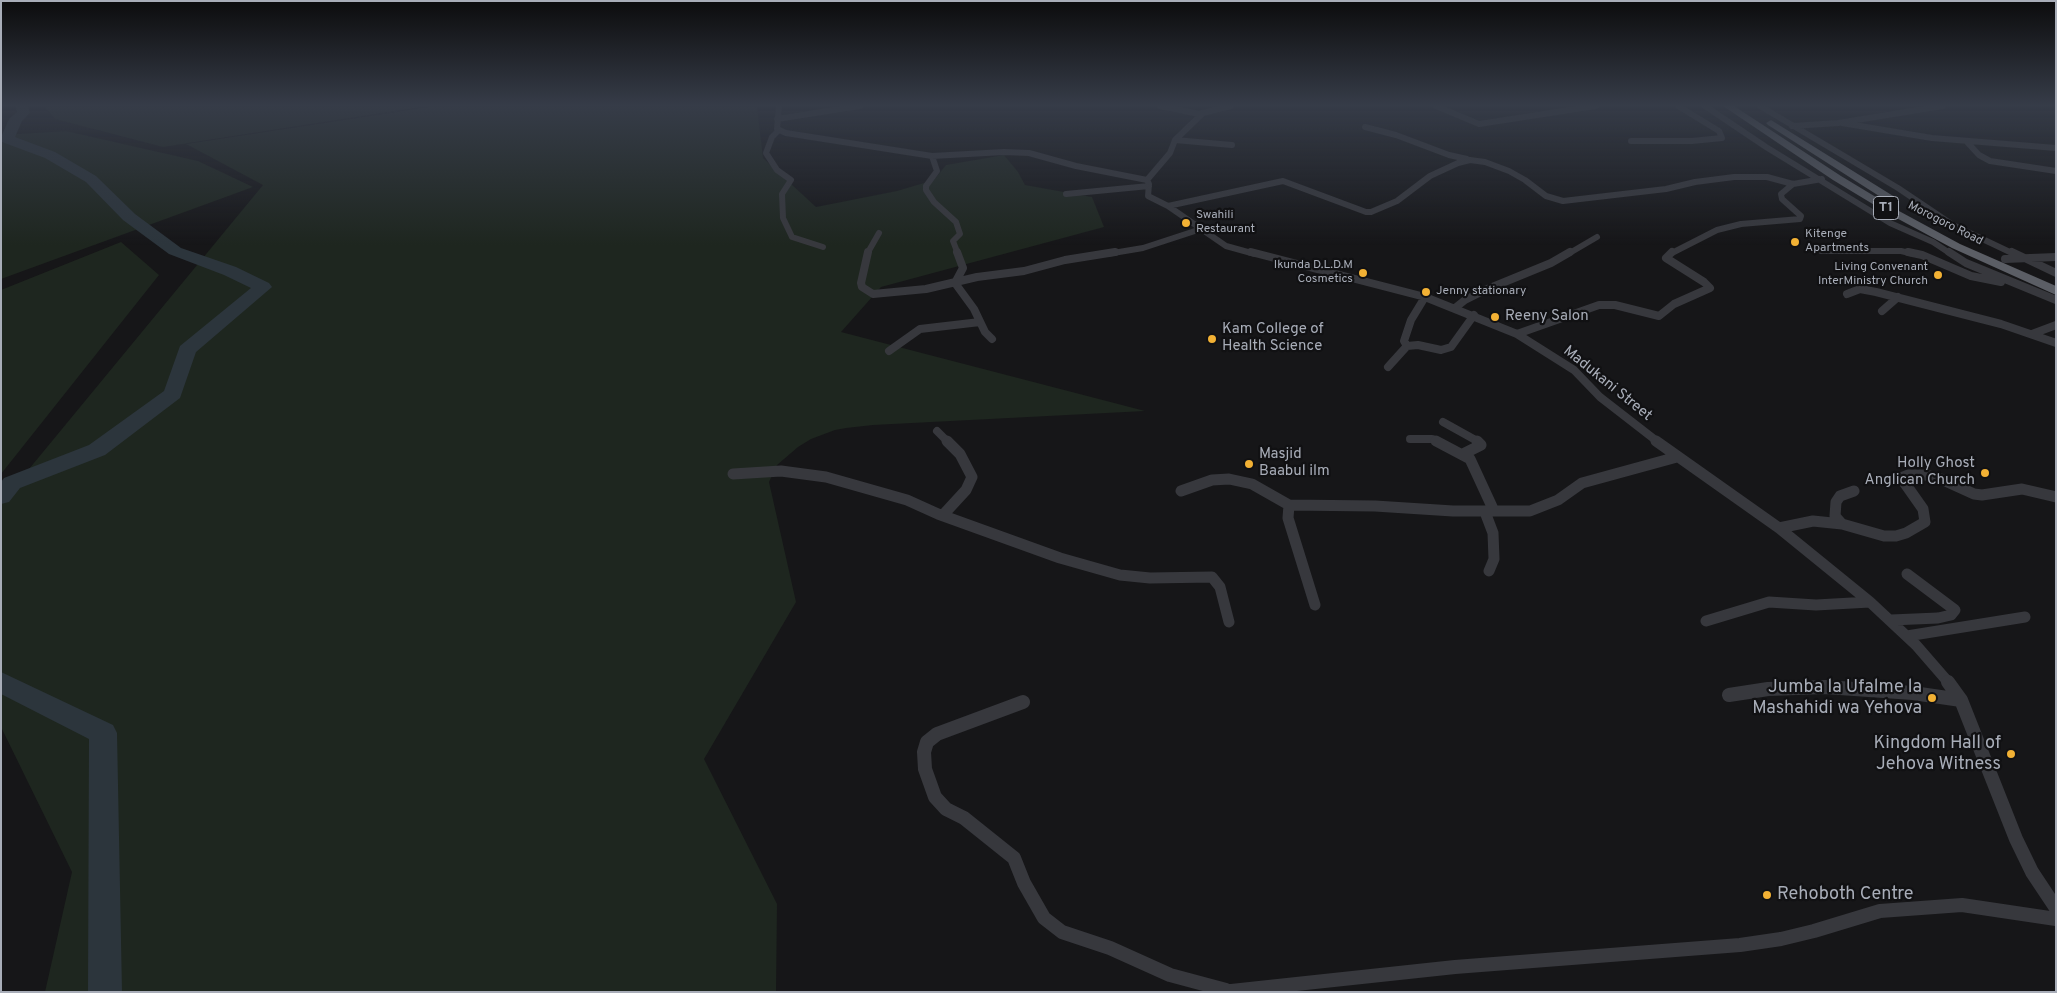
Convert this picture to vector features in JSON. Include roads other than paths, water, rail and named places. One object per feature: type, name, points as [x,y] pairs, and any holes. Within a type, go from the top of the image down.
[{"type":"highway","name":"Morogoro Road","points":[[1798,152],[1895,213],[1963,249],[2056,291]]},
{"type":"highway","name":"Morogoro Road","points":[[1819,152],[1902,206],[2005,258],[2056,281]]},
{"type":"street","points":[[766,152],[777,170],[791,180],[782,194],[784,218],[792,236],[798,240],[823,247]]},
{"type":"street","points":[[910,152],[932,156],[998,152]]},
{"type":"street","points":[[1013,152],[1029,153],[1148,183]]},
{"type":"street","points":[[1066,194],[1148,183],[1170,152]]},
{"type":"street","points":[[1440,152],[1449,156],[1485,162],[1509,171],[1525,180],[1546,196],[1563,201],[1666,189],[1695,182],[1734,177],[1767,177],[1793,184],[1822,179]]},
{"type":"street","points":[[1775,152],[1822,179],[1890,223],[1933,242],[1966,263],[2056,300]]},
{"type":"street","points":[[1838,152],[1898,188],[1938,216],[2021,258],[2056,273]]},
{"type":"street","points":[[1977,152],[1990,161],[2056,170]]},
{"type":"street","points":[[932,156],[937,171],[926,186],[926,190],[934,202],[956,222],[960,230],[960,234],[953,241],[963,268],[955,284]]},
{"type":"street","points":[[1168,206],[1283,181],[1366,212],[1371,212],[1397,201],[1430,176],[1458,163],[1470,160]]},
{"type":"street","name":"Madukani Street","points":[[1148,183],[1148,196],[1168,206],[1219,242],[1233,248],[1424,297],[1474,315],[1517,334],[1574,370],[1600,397],[1677,457],[1779,528],[1891,620],[1941,673],[1961,700],[2016,839],[2032,872],[2056,908]]},
{"type":"street","points":[[1517,334],[1598,305],[1615,305],[1659,316],[1674,304],[1710,288],[1704,282],[1666,258],[1670,253],[1688,246],[1696,239],[1717,230],[1741,224],[1800,219],[1801,216],[1782,199],[1781,194],[1793,184]]},
{"type":"street","points":[[879,233],[870,248],[861,283],[866,290],[873,294],[913,291],[955,284],[984,276],[1024,271],[1065,260],[1143,248],[1201,229]]},
{"type":"street","points":[[1454,308],[1485,290],[1550,263],[1597,237]]},
{"type":"street","points":[[1821,251],[1901,250],[1922,255],[1970,276],[2024,287]]},
{"type":"street","points":[[2005,258],[2056,257]]},
{"type":"street","points":[[955,284],[974,309],[980,322],[992,339]]},
{"type":"street","points":[[1847,294],[1865,290],[1898,297],[2001,324],[2056,343]]},
{"type":"street","points":[[1407,346],[1404,341],[1411,320],[1424,297]]},
{"type":"street","points":[[1882,311],[1898,297]]},
{"type":"street","points":[[1388,367],[1407,346],[1441,350],[1448,349],[1455,343],[1474,315]]},
{"type":"street","points":[[889,351],[920,329],[980,322]]},
{"type":"street","points":[[2032,334],[2056,325]]},
{"type":"street","points":[[1443,422],[1481,443],[1481,446],[1464,454]]},
{"type":"street","points":[[937,431],[960,454],[972,477],[966,490],[944,515]]},
{"type":"street","points":[[1410,439],[1432,439],[1447,445],[1470,459],[1489,511],[1493,533],[1494,559],[1489,570]]},
{"type":"street","points":[[1181,491],[1212,480],[1238,479],[1252,484],[1289,505],[1530,511],[1558,500],[1571,489],[1582,484],[1677,457]]},
{"type":"street","points":[[733,474],[780,471],[826,477],[907,500],[1060,558],[1120,575],[1150,578],[1212,578],[1216,580],[1220,587],[1229,622]]},
{"type":"street","points":[[1779,528],[1813,521],[1842,524],[1884,536],[1896,536],[1906,533],[1925,522],[1923,509],[1902,477],[1908,475],[1933,477],[1956,484],[1974,494],[1982,495],[2022,489],[2033,490],[2056,497]]},
{"type":"street","points":[[1842,524],[1835,516],[1836,502],[1840,496],[1854,491]]},
{"type":"street","points":[[1289,505],[1288,518],[1315,605]]},
{"type":"street","points":[[1891,620],[1938,618],[1951,615],[1955,610],[1907,574]]},
{"type":"street","points":[[1706,621],[1768,602],[1816,605],[1870,602]]},
{"type":"street","points":[[1907,636],[2025,618]]},
{"type":"street","points":[[1729,695],[1768,689],[1825,687],[1913,693],[1961,700]]},
{"type":"street","points":[[1023,702],[937,734],[927,742],[924,752],[925,768],[935,797],[946,809],[964,818],[1014,858],[1024,883],[1044,918],[1062,932],[1110,948],[1170,975],[1224,991],[1455,967],[1740,945],[1789,937],[1880,911],[1962,905],[2056,919]]},
{"type":"waterway","points":[[1,497],[12,483],[97,450],[173,394],[187,350],[263,287],[230,271],[175,251],[129,217],[91,179],[43,152]]},
{"type":"waterway","points":[[1,682],[103,733],[105,992]]},
{"type":"place","name":"Swahili Restaurant","points":[[1186,223]]},
{"type":"place","name":"Kitenge Apartments","points":[[1795,242]]},
{"type":"place","name":"Ikunda D.L.D.M Cosmetics","points":[[1363,273]]},
{"type":"place","name":"Living Convenant InterMinistry Church","points":[[1938,275]]},
{"type":"place","name":"Jenny stationary","points":[[1426,292]]},
{"type":"place","name":"Reeny Salon","points":[[1495,317]]},
{"type":"place","name":"Kam College of Health Science","points":[[1212,339]]},
{"type":"place","name":"Masjid Baabul ilm","points":[[1249,464]]},
{"type":"place","name":"Holly Ghost Anglican Church","points":[[1985,473]]},
{"type":"place","name":"Jumba la Ufalme la Mashahidi wa Yehova","points":[[1932,698]]},
{"type":"place","name":"Kingdom Hall of Jehova Witness","points":[[2011,754]]},
{"type":"place","name":"Rehoboth Centre","points":[[1767,895]]}]
